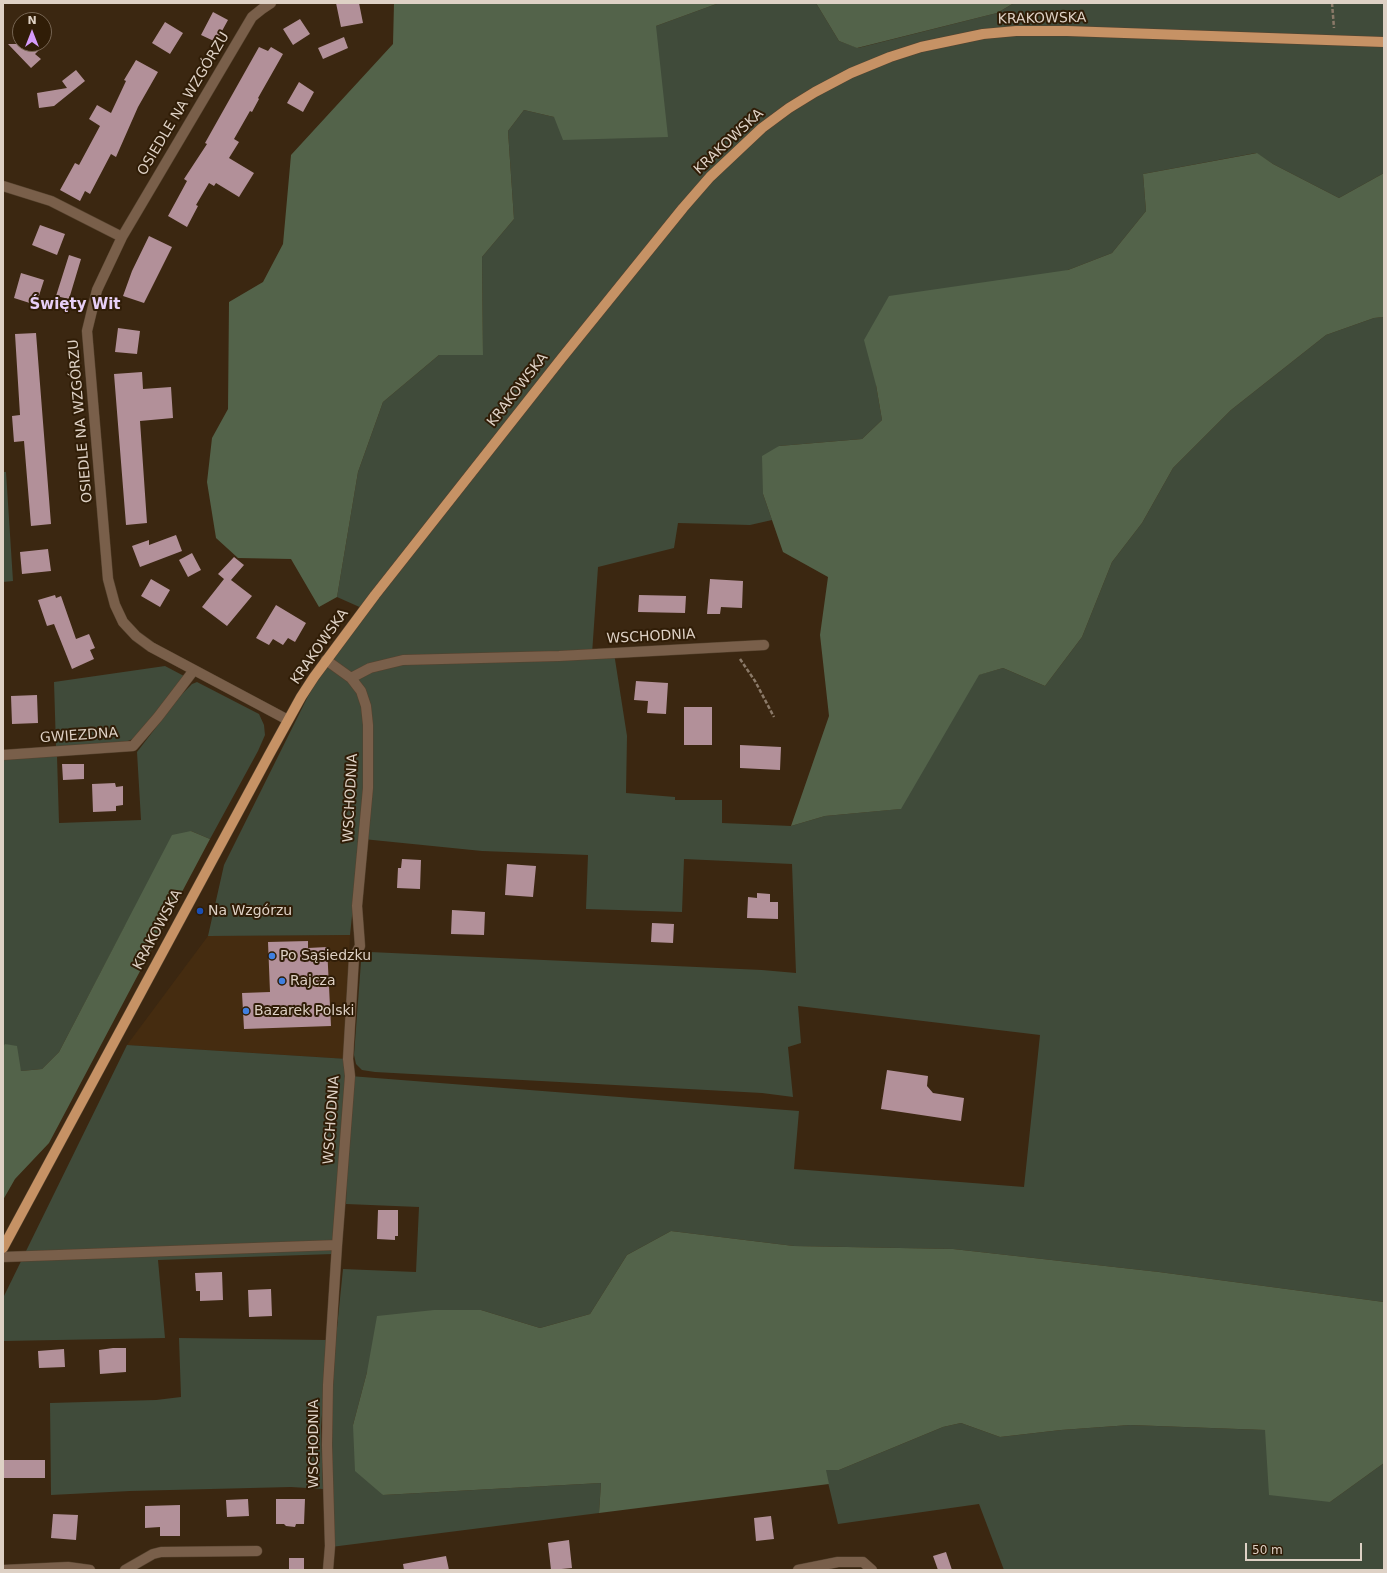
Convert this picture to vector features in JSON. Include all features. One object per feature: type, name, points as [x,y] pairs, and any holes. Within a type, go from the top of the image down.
[{"type":"main road","name":"KRAKOWSKA","points":[[3,1248],[288,720],[301,697],[326,660],[374,595],[560,359],[683,208],[715,172],[762,128],[789,108],[851,73],[890,57],[921,47],[983,34],[1016,31],[1067,31],[1384,42]]},
{"type":"street","name":"OSIEDLE NA WZGÓRZU","points":[[272,3],[262,8],[252,17],[122,238],[98,290],[87,331],[108,579],[115,605],[124,622],[136,636],[151,647],[288,720]]},
{"type":"street","points":[[3,186],[51,201],[122,238]]},
{"type":"street","name":"WSCHODNIA","points":[[351,678],[370,668],[403,660],[560,656],[764,645]]},
{"type":"street","name":"WSCHODNIA","points":[[326,660],[351,678],[361,691],[366,706],[368,725],[368,788],[358,906],[360,946],[354,957],[348,1059],[350,1076],[328,1385],[327,1445],[330,1546],[328,1570]]},
{"type":"street","name":"GWIEZDNA","points":[[3,755],[133,746],[158,717],[194,670]]},
{"type":"street","points":[[3,1257],[337,1245]]},
{"type":"street","points":[[125,1570],[152,1554],[162,1552],[257,1551]]},
{"type":"street","points":[[798,1570],[838,1562],[863,1562],[872,1570]]},
{"type":"street","points":[[3,1570],[68,1567],[90,1570]]},
{"type":"path","points":[[1332,3],[1335,40]]},
{"type":"path","points":[[732,647],[755,681],[774,717]]},
{"type":"shaded area","points":[[350,935],[350,1021],[348,1059],[127,1045],[208,936]]},
{"type":"green space","points":[[394,3],[719,3],[656,26],[668,137],[563,140],[554,117],[524,110],[508,131],[514,219],[482,257],[483,355],[439,355],[383,402],[358,472],[337,597],[319,607],[291,559],[238,558],[216,538],[207,482],[212,438],[228,409],[229,302],[263,282],[283,244],[291,155],[393,44]]},
{"type":"green space","points":[[719,3],[816,3],[839,41],[858,48],[997,13],[1014,3],[1384,3],[1384,173],[1339,198],[1273,164],[1256,153],[1143,174],[1146,211],[1112,253],[1068,270],[876,385],[882,420],[862,439],[779,446],[763,494],[772,520],[750,525],[678,523],[674,548],[598,567],[592,654],[614,653],[627,736],[626,793],[675,797],[675,800],[722,800],[722,823],[791,826],[825,816],[900,809],[978,675],[1003,668],[1045,686],[1082,637],[1112,562],[1142,523],[1173,468],[1231,410],[1326,335],[1374,318],[1384,317],[1384,1302],[1159,1272],[953,1249],[794,1246],[671,1231],[627,1255],[590,1314],[540,1328],[481,1310],[367,1372],[353,1425],[383,1495],[601,1483],[599,1513],[331,1547],[330,1431],[336,1338],[343,1269],[416,1272],[419,1207],[346,1204],[349,1083],[333,1254],[158,1260],[165,1338],[3,1341],[3,1298],[127,1045],[348,1059],[350,1076],[799,1111],[794,1169],[1024,1187],[1040,1035],[798,1006],[801,1043],[788,1047],[793,1097],[762,1093],[375,1072],[362,1070],[356,1064],[354,1055],[361,962],[365,955],[370,952],[762,970],[796,973],[792,864],[684,859],[682,912],[586,909],[588,855],[482,851],[363,839],[360,840],[350,935],[208,936],[224,865],[326,660],[364,609],[337,597],[358,472],[383,402],[439,355],[483,355],[482,257],[514,219],[508,131],[524,110],[554,117],[656,26]],"holes":[[[362,694],[366,706],[373,794]]]},
{"type":"green space","points":[[816,3],[1014,3],[997,13],[857,48],[839,41]]},
{"type":"green space","points":[[1257,153],[1273,164],[1339,198],[1384,173],[1384,317],[1374,318],[1326,335],[1231,410],[1173,468],[1142,523],[1112,562],[1082,637],[1045,686],[1003,668],[979,675],[901,809],[825,816],[791,826],[829,716],[820,635],[828,577],[783,552],[763,494],[762,456],[779,446],[862,439],[882,420],[876,385],[864,340],[889,296],[1068,270],[1112,253],[1146,211],[1143,174]]},
{"type":"green space","points":[[3,472],[6,472],[13,581],[3,582]]},
{"type":"green space","points":[[165,666],[184,676],[148,724],[133,739],[125,742],[56,747],[54,682]]},
{"type":"green space","points":[[197,682],[259,714],[264,725],[265,735],[258,751],[210,839],[191,831],[125,926],[59,1052],[42,1069],[21,1071],[6,1044],[3,1047],[3,759],[57,756],[59,823],[141,820],[137,752],[181,695],[192,684]]},
{"type":"green space","points":[[191,831],[210,839],[49,1143],[15,1179],[3,1200],[3,1047],[5,1044],[17,1046],[21,1071],[42,1069],[59,1052],[172,835]]},
{"type":"green space","points":[[671,1231],[794,1246],[953,1249],[1159,1272],[1384,1302],[1384,1463],[1330,1502],[1269,1495],[1265,1430],[1130,1425],[1061,1430],[1000,1437],[961,1423],[943,1427],[839,1470],[826,1470],[829,1484],[599,1513],[601,1483],[383,1495],[355,1471],[353,1425],[367,1372],[377,1316],[434,1310],[481,1310],[540,1328],[590,1314],[627,1255]]},
{"type":"green space","points":[[179,1338],[328,1340],[321,1427],[323,1489],[291,1487],[130,1491],[51,1495],[50,1403],[156,1400],[181,1397]]},
{"type":"green space","points":[[961,1423],[1000,1437],[1061,1430],[1130,1425],[1265,1430],[1330,1502],[1384,1463],[1384,1570],[1004,1570],[979,1504],[838,1524],[825,1470],[839,1470],[943,1427]]},
{"type":"building","points":[[336,3],[359,3],[363,23],[341,27]]},
{"type":"building","points":[[213,12],[228,20],[216,42],[201,35]]},
{"type":"building","points":[[300,19],[310,34],[293,45],[283,29]]},
{"type":"building","points":[[165,22],[183,33],[170,54],[152,43]]},
{"type":"building","points":[[344,37],[348,48],[323,59],[318,48]]},
{"type":"building","points":[[259,47],[268,51],[271,47],[283,54],[258,98],[259,99],[252,112],[250,111],[234,139],[239,142],[229,158],[254,173],[239,197],[216,183],[214,186],[209,183],[196,205],[198,206],[187,227],[168,216],[187,181],[184,179],[207,144],[205,143]]},
{"type":"building","points":[[16,52],[37,52],[35,54],[41,59],[31,68]]},
{"type":"building","points":[[136,60],[158,72],[138,107],[116,157],[111,154],[90,194],[85,191],[80,201],[60,190],[75,163],[79,165],[100,126],[89,119],[97,105],[111,113],[126,81],[124,80]]},
{"type":"building","points":[[76,70],[85,81],[54,106],[39,108],[37,93],[67,88],[62,81]]},
{"type":"building","points":[[299,82],[314,92],[303,112],[287,103]]},
{"type":"building","points":[[40,225],[65,234],[57,255],[32,245]]},
{"type":"building","points":[[149,236],[172,247],[144,303],[123,296],[132,271]]},
{"type":"building","points":[[69,255],[81,259],[69,299],[56,296]]},
{"type":"building","points":[[21,273],[44,280],[36,305],[14,298]]},
{"type":"building","points":[[118,328],[140,331],[137,354],[115,352]]},
{"type":"building","points":[[36,333],[51,524],[31,526],[24,441],[14,442],[12,416],[20,415],[15,334]]},
{"type":"building","points":[[142,372],[143,389],[171,387],[173,418],[140,421],[147,523],[126,525],[114,374]]},
{"type":"building","points":[[176,535],[182,551],[140,567],[132,546],[149,540],[149,545]]},
{"type":"building","points":[[48,549],[51,571],[22,574],[20,552]]},
{"type":"building","points":[[192,553],[201,570],[188,577],[179,560]]},
{"type":"building","points":[[234,557],[244,565],[231,580],[252,596],[227,626],[202,607],[224,579],[218,574]]},
{"type":"building","points":[[151,579],[170,590],[160,607],[141,596]]},
{"type":"building","points":[[710,579],[743,581],[742,608],[721,607],[720,614],[707,614]]},
{"type":"building","points":[[55,595],[56,598],[61,596],[76,639],[89,634],[95,648],[90,650],[94,659],[72,669],[54,624],[47,626],[38,600]]},
{"type":"building","points":[[639,595],[686,596],[685,613],[638,612]]},
{"type":"building","points":[[276,605],[306,623],[295,642],[288,638],[283,645],[273,639],[269,645],[256,638]]},
{"type":"building","points":[[636,681],[668,683],[666,714],[647,713],[648,701],[634,700]]},
{"type":"building","points":[[37,695],[38,723],[12,724],[11,696]]},
{"type":"building","points":[[684,707],[712,707],[712,745],[684,745]]},
{"type":"building","points":[[740,745],[781,747],[780,770],[740,768]]},
{"type":"building","points":[[62,764],[84,764],[84,779],[63,780]]},
{"type":"building","points":[[115,783],[116,787],[123,786],[123,805],[116,806],[116,811],[93,812],[92,784]]},
{"type":"building","points":[[402,859],[421,860],[420,889],[397,888],[398,868],[401,868]]},
{"type":"building","points":[[507,864],[536,866],[533,897],[505,895]]},
{"type":"building","points":[[757,893],[770,894],[770,902],[778,902],[778,919],[747,918],[748,897],[757,898]]},
{"type":"building","points":[[452,910],[485,912],[484,935],[451,934]]},
{"type":"building","points":[[652,923],[674,924],[673,943],[651,942]]},
{"type":"building","points":[[308,941],[308,948],[327,947],[331,1026],[244,1029],[242,993],[270,992],[268,942]]},
{"type":"building","points":[[887,1070],[928,1076],[927,1086],[933,1093],[964,1098],[961,1121],[881,1109]]},
{"type":"building","points":[[378,1210],[398,1210],[398,1236],[395,1236],[395,1240],[377,1239]]},
{"type":"building","points":[[222,1272],[223,1300],[200,1301],[200,1291],[196,1291],[195,1273]]},
{"type":"building","points":[[271,1289],[272,1316],[249,1317],[248,1290]]},
{"type":"building","points":[[126,1348],[126,1372],[100,1374],[99,1350]]},
{"type":"building","points":[[64,1349],[65,1367],[39,1368],[38,1351]]},
{"type":"building","points":[[3,1460],[45,1460],[45,1478],[3,1478]]},
{"type":"building","points":[[248,1499],[249,1516],[227,1517],[226,1500]]},
{"type":"building","points":[[276,1499],[305,1499],[304,1524],[296,1524],[295,1527],[286,1526],[284,1524],[276,1524]]},
{"type":"building","points":[[180,1505],[180,1536],[160,1536],[160,1527],[145,1528],[145,1506]]},
{"type":"building","points":[[53,1514],[78,1515],[76,1540],[51,1538]]},
{"type":"building","points":[[771,1516],[774,1539],[756,1541],[754,1518]]},
{"type":"building","points":[[569,1540],[572,1568],[551,1570],[548,1543]]},
{"type":"building","points":[[946,1552],[952,1570],[938,1570],[933,1556]]},
{"type":"building","points":[[446,1556],[449,1570],[404,1570],[403,1564]]},
{"type":"building","points":[[289,1558],[304,1558],[304,1570],[289,1570]]},
{"type":"place","name":"Na Wzgórzu","points":[[200,911]]},
{"type":"place","name":"Po Sąsiedzku","points":[[272,956]]},
{"type":"place","name":"Rajcza","points":[[282,981]]},
{"type":"place","name":"Bazarek Polski","points":[[246,1011]]},
{"type":"district","name":"Święty Wit","points":[[75,305]]}]
